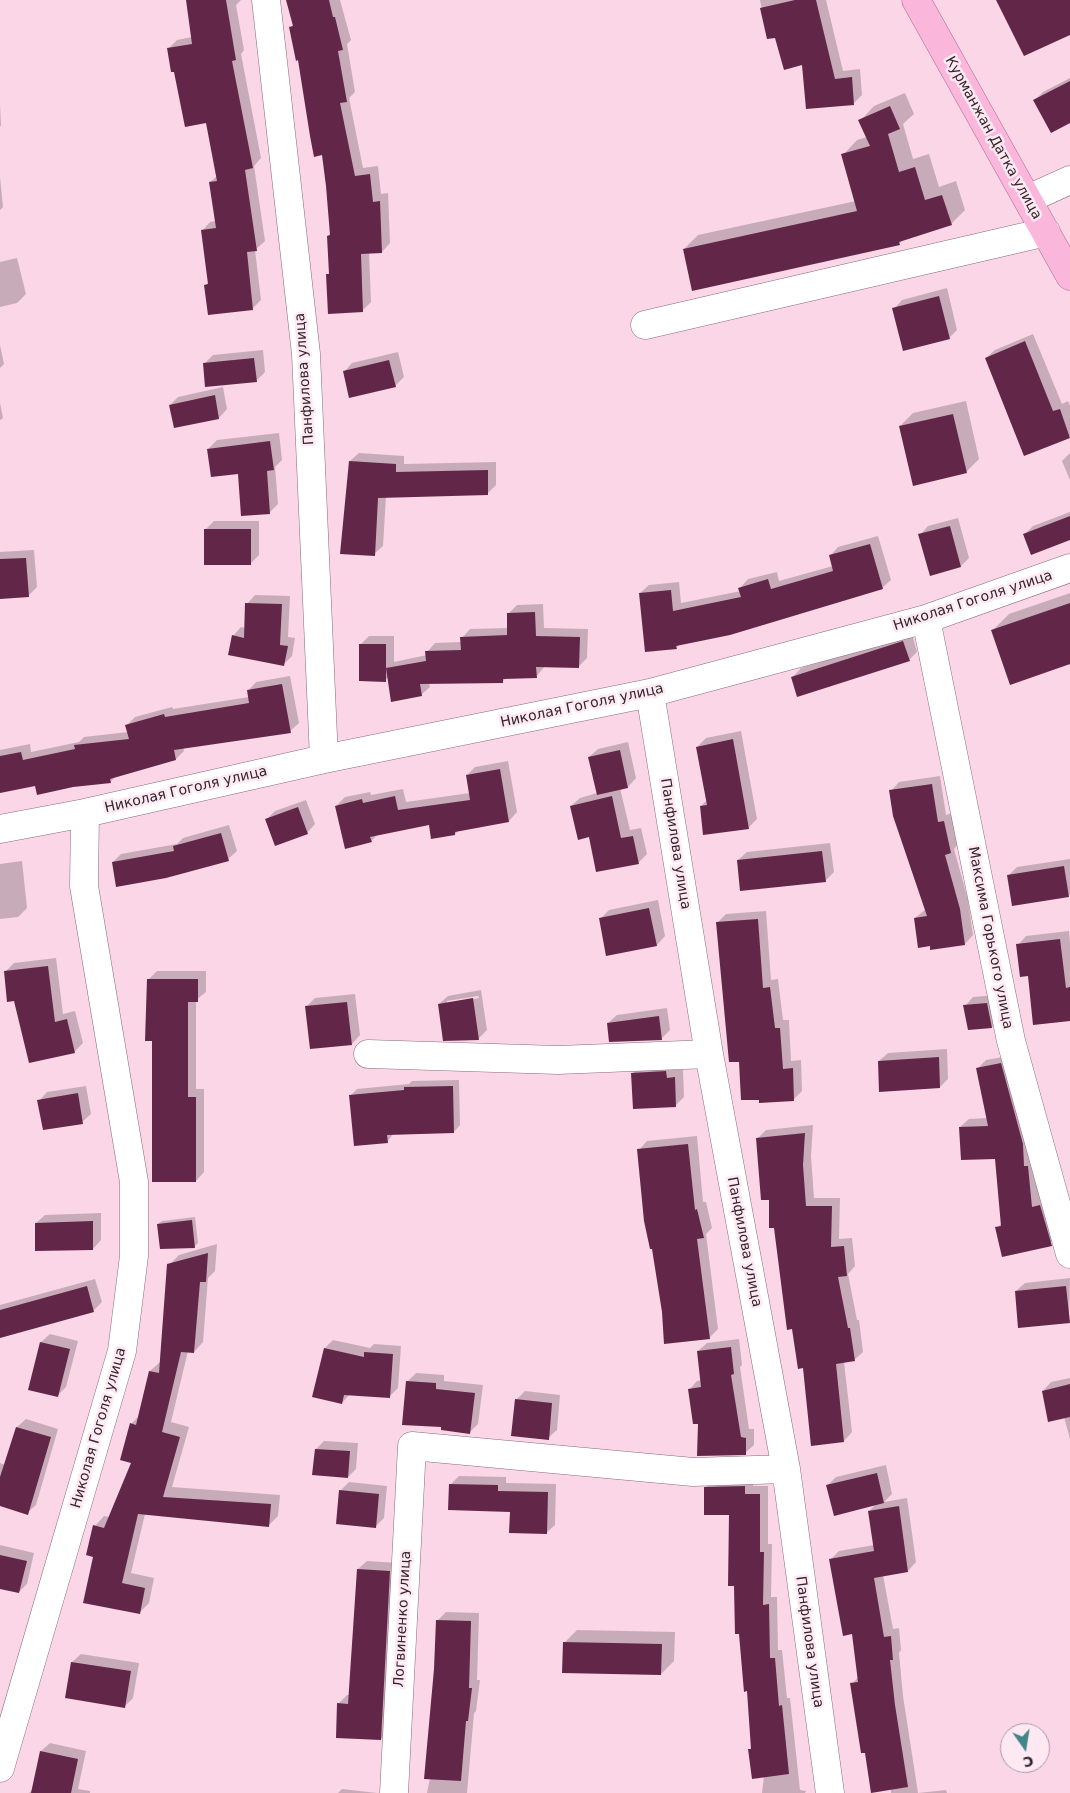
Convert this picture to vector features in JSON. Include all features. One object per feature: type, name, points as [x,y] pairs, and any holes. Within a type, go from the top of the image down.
[{"type":"main road","name":"Курманжан Датка улица","points":[[916,0],[1070,276]]},
{"type":"street","name":"Панфилова улица","points":[[266,0],[306,354],[324,759]]},
{"type":"street","points":[[1028,199],[1070,180]]},
{"type":"street","points":[[645,325],[1046,232]]},
{"type":"street","name":"Николая Гоголя улица","points":[[0,829],[86,813],[324,759],[650,693],[926,619],[1070,568]]},
{"type":"street","name":"Максима Горького улица","points":[[926,619],[1011,1041],[1070,1254]]},
{"type":"street","name":"Панфилова улица","points":[[650,693],[709,1054],[786,1469],[830,1793]]},
{"type":"street","name":"Николая Гоголя улица","points":[[0,1768],[122,1351],[134,1256],[134,1182],[84,886],[86,813]]},
{"type":"street","points":[[368,1054],[558,1060],[709,1054]]},
{"type":"street","name":"Логвиненко улица","points":[[394,1793],[412,1446],[693,1472],[786,1469]]},
{"type":"building","points":[[186,0],[226,0],[236,60],[232,61],[253,168],[245,170],[257,251],[247,252],[253,310],[208,315],[204,285],[208,284],[201,230],[216,228],[209,182],[217,181],[206,123],[185,127],[167,48],[192,44]]},
{"type":"building","points":[[286,0],[329,0],[333,17],[335,17],[343,50],[338,51],[347,102],[340,103],[355,176],[370,174],[373,202],[380,201],[382,253],[361,254],[363,312],[328,314],[326,274],[329,274],[327,236],[330,235],[322,155],[314,157],[298,60],[296,61],[289,27],[293,26]]},
{"type":"building","points":[[795,0],[816,0],[835,79],[852,77],[854,105],[806,109],[802,65],[784,70],[775,38],[767,39],[760,8]]},
{"type":"building","points":[[996,0],[1070,0],[1070,35],[1024,56]]},
{"type":"building","points":[[1070,81],[1070,123],[1051,133],[1033,100]]},
{"type":"building","points":[[890,106],[900,129],[888,134],[899,172],[915,167],[925,200],[942,195],[952,225],[899,242],[900,245],[692,291],[683,249],[857,211],[841,154],[870,146],[858,120]]},
{"type":"building","points":[[939,296],[950,339],[903,351],[892,308]]},
{"type":"building","points":[[1025,341],[1053,411],[1060,409],[1070,438],[1024,456],[985,358]]},
{"type":"building","points":[[254,358],[257,382],[205,387],[203,363]]},
{"type":"building","points":[[389,360],[396,387],[349,398],[343,371]]},
{"type":"building","points":[[215,395],[219,419],[174,428],[169,405]]},
{"type":"building","points":[[953,414],[967,473],[913,486],[899,426]]},
{"type":"building","points":[[270,441],[274,470],[267,471],[270,514],[241,516],[238,474],[211,477],[207,449]]},
{"type":"building","points":[[349,461],[396,464],[396,472],[488,470],[488,495],[378,498],[375,556],[340,554]]},
{"type":"building","points":[[1070,516],[1070,540],[1031,555],[1023,534]]},
{"type":"building","points":[[950,526],[961,567],[930,576],[918,534]]},
{"type":"building","points":[[204,529],[251,529],[251,565],[204,565]]},
{"type":"building","points":[[870,544],[883,589],[730,635],[676,646],[677,649],[645,652],[639,593],[671,590],[673,611],[741,597],[738,588],[768,579],[771,589],[833,571],[829,555]]},
{"type":"building","points":[[26,558],[29,597],[0,599],[0,559]]},
{"type":"building","points":[[245,603],[282,604],[280,645],[288,646],[284,666],[228,655],[232,635],[244,638]]},
{"type":"building","points":[[1070,603],[1070,664],[1010,685],[991,630]]},
{"type":"building","points":[[535,612],[536,636],[580,637],[579,668],[536,667],[537,678],[503,679],[503,683],[420,684],[422,696],[391,702],[386,668],[426,661],[425,651],[461,650],[460,637],[507,635],[507,613]]},
{"type":"building","points":[[903,641],[910,661],[797,697],[791,677]]},
{"type":"building","points":[[359,644],[386,644],[386,682],[359,681]]},
{"type":"building","points":[[282,684],[291,733],[174,750],[176,760],[110,779],[111,783],[73,787],[37,795],[35,786],[0,793],[0,756],[21,752],[23,760],[75,749],[74,745],[129,739],[125,725],[164,714],[165,717],[249,703],[247,690]]},
{"type":"building","points":[[733,739],[749,829],[703,835],[700,806],[707,805],[696,747]]},
{"type":"building","points":[[620,750],[628,788],[597,795],[588,757]]},
{"type":"building","points":[[500,769],[509,822],[455,832],[455,835],[431,839],[429,825],[370,837],[372,842],[345,849],[335,806],[362,799],[363,803],[395,796],[398,810],[470,800],[466,775]]},
{"type":"building","points":[[932,784],[938,822],[944,821],[951,853],[945,855],[960,909],[965,945],[930,950],[930,946],[918,948],[914,918],[927,916],[893,816],[889,790]]},
{"type":"building","points":[[612,796],[621,838],[633,836],[639,864],[596,872],[589,837],[578,840],[570,806]]},
{"type":"building","points":[[298,807],[308,834],[275,846],[265,819]]},
{"type":"building","points":[[221,833],[229,861],[166,878],[116,887],[112,862],[174,851],[173,846]]},
{"type":"building","points":[[822,851],[826,882],[740,891],[737,860]]},
{"type":"building","points":[[1064,866],[1069,897],[1012,906],[1007,875]]},
{"type":"building","points":[[649,908],[657,946],[606,956],[599,918]]},
{"type":"building","points":[[758,919],[763,988],[770,987],[775,1028],[780,1028],[783,1069],[793,1068],[794,1101],[759,1103],[759,1100],[741,1100],[739,1062],[729,1062],[716,922]]},
{"type":"building","points":[[1060,939],[1066,988],[1070,987],[1070,1021],[1033,1025],[1028,976],[1020,977],[1016,944]]},
{"type":"building","points":[[48,966],[55,1022],[67,1019],[75,1053],[29,1063],[14,1001],[7,1002],[4,971]]},
{"type":"building","points":[[147,979],[198,979],[198,1002],[188,1002],[188,1097],[196,1097],[196,1182],[152,1182],[152,1041],[145,1041]]},
{"type":"building","points":[[473,998],[479,1040],[443,1041],[438,1004]]},
{"type":"building","points":[[347,1002],[352,1045],[310,1049],[305,1006]]},
{"type":"building","points":[[987,1003],[992,1028],[968,1030],[963,1005]]},
{"type":"building","points":[[659,1016],[662,1040],[609,1042],[607,1023]]},
{"type":"building","points":[[939,1057],[940,1088],[879,1092],[878,1061]]},
{"type":"building","points":[[1001,1063],[1023,1144],[1024,1166],[1028,1166],[1032,1207],[1040,1205],[1052,1246],[1002,1257],[995,1227],[1001,1226],[995,1159],[961,1160],[959,1127],[988,1126],[976,1068]]},
{"type":"building","points":[[666,1071],[667,1078],[675,1077],[676,1107],[633,1109],[631,1073]]},
{"type":"building","points":[[453,1086],[454,1133],[387,1135],[388,1143],[354,1146],[349,1095],[404,1090],[404,1087]]},
{"type":"building","points":[[78,1093],[83,1124],[43,1130],[37,1100]]},
{"type":"building","points":[[805,1133],[803,1165],[806,1206],[832,1206],[831,1247],[844,1246],[847,1276],[838,1277],[848,1328],[850,1328],[855,1361],[836,1364],[844,1442],[811,1446],[803,1368],[798,1369],[792,1329],[787,1330],[774,1228],[769,1228],[769,1200],[761,1200],[756,1138]]},
{"type":"building","points":[[688,1144],[695,1210],[697,1209],[704,1238],[697,1239],[710,1339],[664,1344],[662,1312],[652,1249],[650,1249],[644,1221],[637,1149]]},
{"type":"building","points":[[192,1220],[195,1248],[160,1249],[157,1224]]},
{"type":"building","points":[[93,1221],[93,1250],[35,1251],[35,1223]]},
{"type":"building","points":[[208,1253],[206,1282],[200,1282],[194,1353],[181,1352],[162,1432],[180,1437],[163,1497],[271,1504],[269,1527],[138,1514],[122,1583],[145,1588],[140,1614],[83,1603],[93,1557],[86,1555],[93,1525],[104,1528],[131,1463],[120,1460],[130,1423],[136,1425],[149,1371],[159,1373],[167,1264]]},
{"type":"building","points":[[87,1286],[94,1312],[0,1338],[0,1310]]},
{"type":"building","points":[[1066,1286],[1070,1323],[1018,1328],[1015,1291]]},
{"type":"building","points":[[40,1342],[70,1349],[58,1397],[28,1390]]},
{"type":"building","points":[[731,1347],[734,1374],[731,1375],[741,1437],[746,1438],[746,1455],[697,1456],[698,1424],[693,1424],[688,1389],[701,1387],[697,1351]]},
{"type":"building","points":[[324,1348],[364,1357],[364,1352],[393,1354],[390,1398],[344,1395],[342,1404],[312,1397]]},
{"type":"building","points":[[406,1381],[436,1383],[436,1389],[475,1393],[470,1434],[441,1430],[441,1427],[402,1425]]},
{"type":"building","points":[[1070,1384],[1070,1417],[1048,1422],[1042,1391]]},
{"type":"building","points":[[515,1399],[552,1403],[549,1440],[511,1436]]},
{"type":"building","points":[[16,1427],[51,1437],[28,1515],[0,1506],[0,1477]]},
{"type":"building","points":[[315,1449],[350,1451],[348,1478],[312,1475]]},
{"type":"building","points":[[877,1473],[884,1503],[834,1516],[826,1485]]},
{"type":"building","points":[[449,1484],[498,1485],[498,1491],[548,1492],[547,1534],[509,1533],[510,1512],[448,1510]]},
{"type":"building","points":[[745,1486],[745,1494],[760,1494],[760,1552],[764,1552],[763,1605],[769,1604],[770,1658],[775,1658],[779,1706],[782,1705],[789,1774],[752,1779],[748,1749],[751,1749],[747,1691],[744,1692],[739,1634],[735,1634],[734,1586],[728,1586],[729,1515],[704,1515],[704,1487]]},
{"type":"building","points":[[339,1490],[379,1494],[376,1528],[336,1524]]},
{"type":"building","points":[[899,1506],[908,1572],[874,1578],[884,1637],[891,1636],[893,1660],[890,1660],[895,1705],[908,1787],[871,1793],[865,1753],[861,1753],[850,1683],[858,1682],[852,1634],[843,1636],[829,1559],[874,1551],[868,1511]]},
{"type":"building","points":[[0,1555],[27,1561],[19,1593],[0,1589]]},
{"type":"building","points":[[357,1569],[390,1571],[381,1740],[336,1738],[337,1703],[348,1704]]},
{"type":"building","points":[[436,1620],[471,1621],[469,1688],[472,1688],[468,1721],[466,1721],[461,1781],[424,1779],[434,1669]]},
{"type":"building","points":[[563,1642],[662,1644],[661,1675],[562,1673]]},
{"type":"building","points":[[71,1662],[131,1671],[125,1708],[65,1698]]},
{"type":"building","points":[[40,1751],[78,1759],[71,1793],[31,1793]]}]
